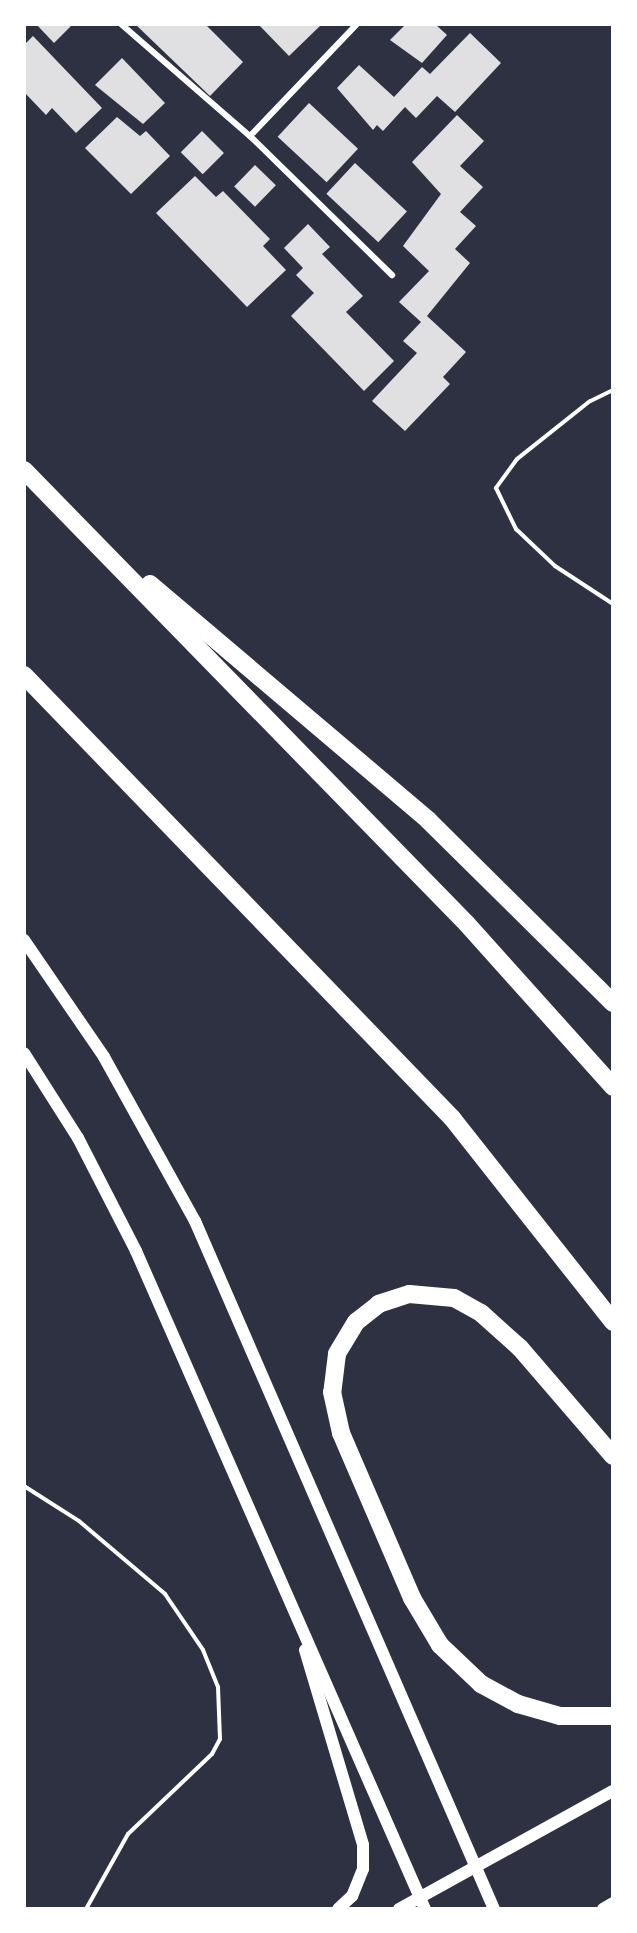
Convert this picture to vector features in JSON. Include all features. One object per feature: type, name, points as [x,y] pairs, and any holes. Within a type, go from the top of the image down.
[{"type":"highway","points":[[24,470],[467,924],[613,1087]]},
{"type":"highway","points":[[67,514],[428,820],[613,1003]]},
{"type":"highway","points":[[24,675],[445,1110],[613,1322]]},
{"type":"highway","points":[[613,1456],[520,1347],[481,1313],[454,1298],[410,1294],[379,1304],[356,1322],[337,1354],[332,1392],[341,1433],[412,1598],[440,1645],[481,1684],[518,1704],[560,1716],[613,1716]]},
{"type":"main road","points":[[24,940],[104,1057],[195,1221],[494,1909]]},
{"type":"main road","points":[[24,1053],[78,1138],[132,1242],[290,1597],[425,1909]]},
{"type":"main road","points":[[290,1597],[363,1845],[363,1869],[352,1896],[338,1909]]},
{"type":"main road","points":[[399,1909],[613,1791]]},
{"type":"main road","points":[[603,1909],[613,1903]]},
{"type":"street","points":[[122,24],[250,135],[392,275]]},
{"type":"street","points":[[250,135],[357,24]]},
{"type":"path","points":[[613,390],[590,401],[517,459],[496,488],[516,529],[555,566],[613,604]]},
{"type":"path","points":[[24,1486],[79,1521],[165,1594],[203,1650],[218,1687],[220,1738],[212,1754],[128,1834],[86,1909]]},
{"type":"building","points":[[36,24],[73,24],[54,43]]},
{"type":"building","points":[[135,24],[205,24],[243,62],[210,96]]},
{"type":"building","points":[[258,24],[322,24],[289,56]]},
{"type":"building","points":[[406,24],[435,24],[447,35],[422,63],[390,40]]},
{"type":"building","points":[[470,33],[501,63],[455,112],[437,96],[416,118],[405,107],[383,131],[377,125],[373,130],[337,88],[359,65],[394,97],[422,67],[430,74]]},
{"type":"building","points":[[33,36],[102,108],[76,133],[52,108],[46,115],[24,92],[24,45]]},
{"type":"building","points":[[122,58],[165,103],[143,124],[95,85]]},
{"type":"building","points":[[309,103],[358,149],[327,182],[278,137]]},
{"type":"building","points":[[457,115],[484,141],[460,166],[483,187],[460,212],[476,226],[455,249],[470,263],[427,316],[466,352],[443,377],[450,384],[405,431],[372,401],[417,353],[403,341],[421,322],[399,302],[429,271],[403,246],[441,194],[412,162]]},
{"type":"building","points":[[117,117],[140,136],[146,131],[170,156],[131,194],[85,148]]},
{"type":"building","points":[[202,131],[224,153],[203,174],[181,152]]},
{"type":"building","points":[[355,163],[407,211],[378,242],[326,194]]},
{"type":"building","points":[[255,165],[276,185],[255,207],[234,187]]},
{"type":"building","points":[[195,176],[216,197],[223,191],[270,239],[263,246],[286,270],[247,307],[156,213]]},
{"type":"building","points":[[308,224],[330,247],[322,254],[363,296],[346,312],[394,361],[364,391],[291,316],[314,293],[296,275],[303,268],[284,248]]}]
